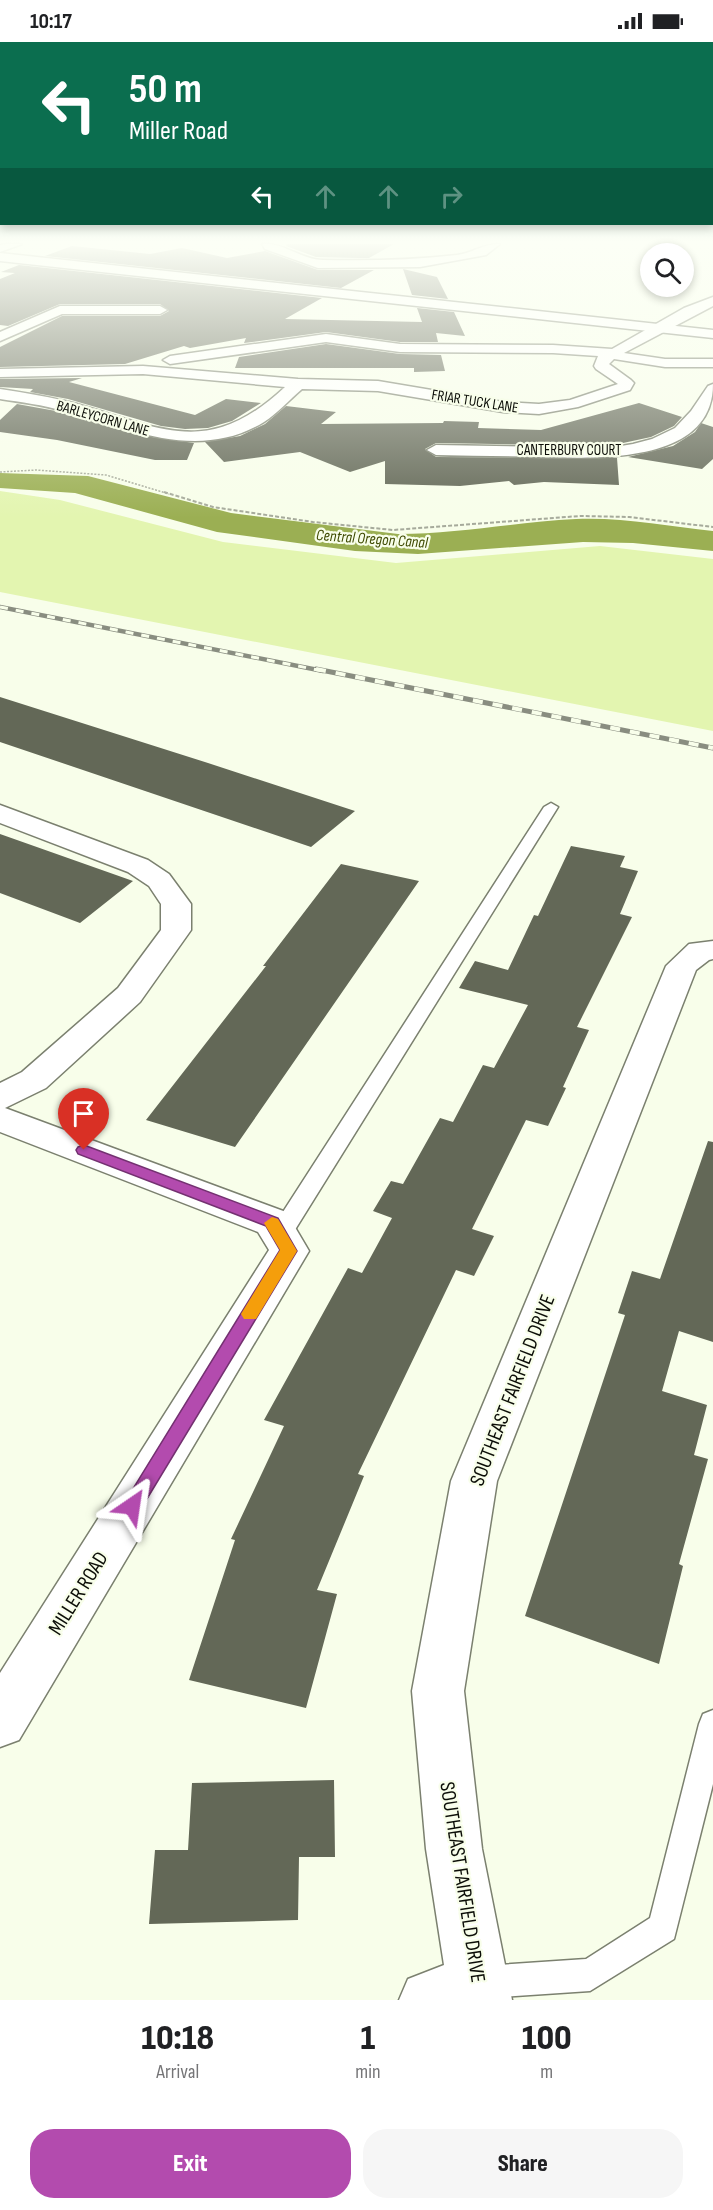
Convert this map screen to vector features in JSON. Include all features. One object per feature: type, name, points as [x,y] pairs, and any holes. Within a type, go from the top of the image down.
[{"type":"street","points":[[612,353],[647,335]]},
{"type":"street","points":[[112,371],[326,338],[400,348],[504,346],[612,353],[623,358],[656,362],[713,363]]},
{"type":"street","name":"FRIAR TUCK LANE","points":[[0,373],[143,370],[298,384],[378,386],[503,407],[555,408],[625,387],[626,383],[622,379],[602,366],[602,360],[612,353]]},
{"type":"street","name":"BARLEYCORN LANE","points":[[0,394],[72,408],[142,432],[183,437],[222,433],[258,419],[298,384]]},
{"type":"street","name":"CANTERBURY COURT","points":[[436,450],[609,453],[636,449],[668,439],[687,426],[713,389]]},
{"type":"street","points":[[0,813],[138,866],[159,880],[176,904],[176,930],[129,995],[34,1080],[0,1098]]},
{"type":"street","name":"SOUTHEAST FAIRFIELD DRIVE","points":[[463,1994],[454,1849],[438,1691],[474,1481],[682,966],[706,950]]},
{"type":"street","points":[[0,1119],[272,1222],[280,1235]]},
{"type":"street","name":"MILLER ROAD","points":[[0,1721],[289,1251],[280,1235]]},
{"type":"lane","points":[[280,1235],[551,807]]},
{"type":"lane","points":[[463,1994],[590,1975],[663,1928],[713,1724]]},
{"type":"path","points":[[0,472],[36,470],[106,475],[213,507],[313,522],[393,530],[528,518],[580,516],[629,517],[713,527]]},
{"type":"shaded area","points":[[0,491],[60,500],[223,542],[396,563],[600,546],[713,559],[713,731],[0,592]]},
{"type":"water","name":"Central Oregon Canal","points":[[0,473],[88,476],[231,513],[398,534],[576,519],[644,522],[713,531],[713,551],[633,543],[583,542],[418,554],[355,551],[217,532],[75,493],[0,488]]},
{"type":"building","points":[[23,335],[301,335],[244,343],[246,338],[190,348],[184,346],[125,364],[0,367],[0,347]]},
{"type":"building","points":[[351,335],[437,335],[438,342],[400,342]]},
{"type":"building","points":[[326,344],[400,354],[441,355],[445,371],[414,372],[414,368],[235,368],[239,357]]},
{"type":"building","points":[[82,378],[69,382],[195,415],[226,399],[261,403],[232,421],[208,428],[185,429],[161,426],[68,399],[30,392],[33,389],[0,387],[0,379]]},
{"type":"building","points":[[639,403],[682,417],[674,426],[651,437],[609,446],[436,443],[425,449],[436,457],[617,458],[619,485],[544,482],[514,485],[509,481],[460,486],[385,484],[385,461],[350,472],[300,452],[224,462],[205,442],[240,436],[265,424],[286,406],[336,412],[321,424],[443,423],[444,421],[479,422],[478,428],[541,430]]},
{"type":"building","points":[[17,404],[56,411],[138,435],[194,443],[187,460],[155,460],[57,440],[0,432],[0,420]]},
{"type":"building","points":[[701,423],[713,427],[713,459],[702,469],[628,457],[673,446],[695,432]]},
{"type":"building","points":[[0,697],[355,811],[311,847],[0,742]]},
{"type":"building","points":[[0,834],[133,881],[80,923],[0,893]]},
{"type":"building","points":[[571,846],[625,856],[620,867],[638,871],[620,914],[632,917],[577,1027],[589,1030],[548,1126],[526,1120],[472,1229],[494,1236],[474,1276],[456,1270],[358,1474],[364,1476],[317,1590],[337,1594],[306,1708],[189,1680],[235,1540],[231,1539],[284,1426],[264,1420],[348,1268],[362,1273],[392,1218],[373,1211],[391,1181],[403,1184],[440,1118],[453,1122],[483,1065],[494,1068],[528,1005],[459,988],[475,961],[508,970],[534,915],[538,916]]},
{"type":"building","points":[[341,864],[419,881],[235,1147],[146,1120],[266,966],[263,966]]},
{"type":"building","points":[[708,1141],[713,1142],[713,1342],[679,1331],[662,1391],[707,1405],[694,1455],[708,1459],[679,1564],[683,1566],[659,1664],[525,1616],[625,1315],[618,1313],[632,1271],[660,1279]]},
{"type":"building","points":[[334,1780],[335,1857],[299,1857],[298,1920],[149,1924],[155,1850],[188,1850],[192,1783]]},
{"type":"railway","points":[[0,607],[323,671]]},
{"type":"railway","points":[[316,669],[713,748]]},
{"type":"slow traffic","points":[[250,1314],[289,1251],[272,1223]]},
{"type":"route","points":[[84,1150],[272,1222],[289,1251],[132,1506]]}]
